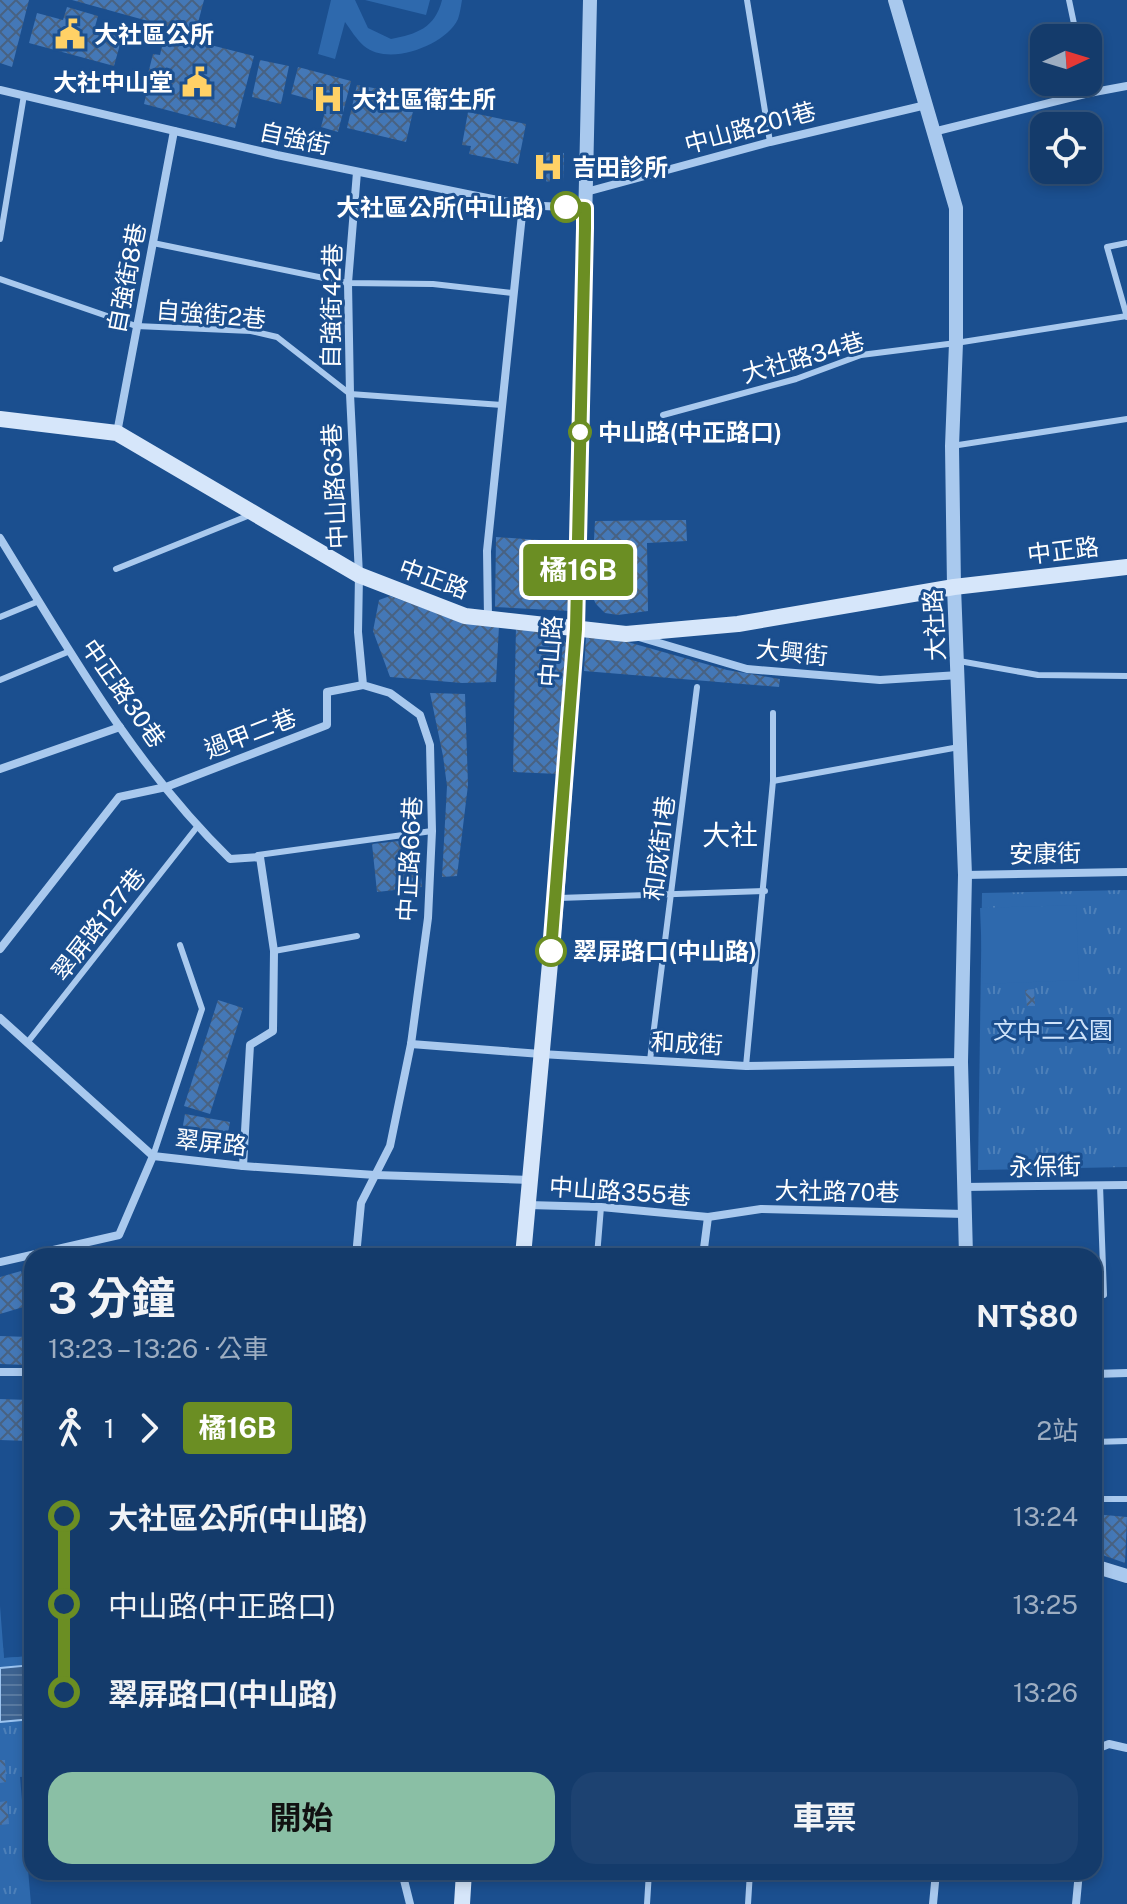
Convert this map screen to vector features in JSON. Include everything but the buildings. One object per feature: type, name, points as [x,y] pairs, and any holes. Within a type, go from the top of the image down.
[{"type":"main road","name":"中正路","points":[[0,419],[117,433],[359,575],[465,616],[626,634],[738,624],[954,587],[1127,567]]},
{"type":"main road","name":"中山路","points":[[524,1248],[556,898],[576,629]]},
{"type":"main road","points":[[462,1904],[464,1880]]},
{"type":"street","name":"中山路","points":[[576,629],[590,0]]},
{"type":"street","name":"大社路","points":[[895,0],[956,208],[952,446],[965,875],[961,1062],[966,1248]]},
{"type":"street","points":[[1102,91],[1127,86]]},
{"type":"street","name":"自強街","points":[[0,90],[357,172],[523,205],[585,208]]},
{"type":"street","points":[[933,132],[1077,96]]},
{"type":"street","name":"中山路201巷","points":[[586,192],[770,142],[926,105]]},
{"type":"street","name":"自強街8巷","points":[[117,433],[174,131]]},
{"type":"street","name":"自強街42巷","points":[[350,394],[348,283],[357,172]]},
{"type":"street","points":[[488,618],[487,551],[523,205]]},
{"type":"street","name":"中山路63巷","points":[[350,394],[359,575]]},
{"type":"street","name":"中正路30巷","points":[[0,538],[120,727],[197,827],[230,859]]},
{"type":"street","points":[[359,575],[358,632],[363,685]]},
{"type":"street","name":"大興街","points":[[626,634],[747,669],[880,680],[959,668]]},
{"type":"street","name":"過甲二巷","points":[[166,787],[327,725],[327,692],[363,685]]},
{"type":"street","name":"中正路66巷","points":[[363,685],[390,693],[420,715],[430,745],[432,831],[428,918],[411,1044],[390,1146],[375,1175]]},
{"type":"street","points":[[0,769],[120,727]]},
{"type":"street","points":[[0,949],[119,797],[166,787]]},
{"type":"street","points":[[230,859],[260,857],[274,951],[273,1031],[250,1045],[243,1166]]},
{"type":"street","name":"安康街","points":[[965,875],[1127,872]]},
{"type":"street","name":"翠屏路","points":[[0,1018],[153,1156],[375,1175],[531,1180]]},
{"type":"street","name":"和成街","points":[[411,1044],[746,1066],[961,1062]]},
{"type":"street","points":[[62,1248],[119,1235],[153,1156]]},
{"type":"street","points":[[357,1248],[361,1203],[375,1175]]},
{"type":"street","name":"永保街","points":[[964,1187],[1127,1185]]},
{"type":"street","name":"中山路355巷","points":[[528,1205],[601,1207],[708,1217]]},
{"type":"street","name":"大社路70巷","points":[[708,1217],[761,1209],[965,1214]]},
{"type":"street","points":[[704,1248],[708,1217]]},
{"type":"street","points":[[0,1262],[24,1257]]},
{"type":"street","points":[[0,1372],[24,1372]]},
{"type":"street","points":[[1102,1374],[1127,1373]]},
{"type":"street","points":[[1102,1568],[1127,1576]]},
{"type":"street","points":[[1102,1747],[1109,1744],[1127,1748]]},
{"type":"street","points":[[404,1880],[410,1904]]},
{"type":"street","points":[[933,1904],[935,1880]]},
{"type":"street","points":[[1076,1904],[1078,1880]]},
{"type":"lane","points":[[747,0],[770,142]]},
{"type":"lane","points":[[1069,0],[1074,24]]},
{"type":"lane","points":[[0,239],[24,95]]},
{"type":"lane","points":[[153,243],[348,283],[433,284],[512,293]]},
{"type":"lane","points":[[1127,243],[1107,247],[1127,316]]},
{"type":"lane","name":"自強街2巷","points":[[0,279],[136,326],[251,331],[277,337],[350,394]]},
{"type":"lane","name":"大社路34巷","points":[[663,415],[796,379],[861,355],[1127,316]]},
{"type":"lane","points":[[350,394],[502,405]]},
{"type":"lane","points":[[952,446],[1127,419]]},
{"type":"lane","points":[[116,569],[255,513]]},
{"type":"lane","points":[[0,617],[39,601]]},
{"type":"lane","points":[[0,680],[70,651]]},
{"type":"lane","points":[[959,668],[1038,675],[1127,676]]},
{"type":"lane","name":"和成街1巷","points":[[650,1060],[697,687]]},
{"type":"lane","points":[[746,1066],[765,891],[773,781],[773,713]]},
{"type":"lane","points":[[773,781],[961,747]]},
{"type":"lane","name":"翠屏路127巷","points":[[27,1043],[197,827]]},
{"type":"lane","points":[[230,859],[432,831]]},
{"type":"lane","points":[[556,898],[765,891]]},
{"type":"lane","points":[[274,951],[357,936]]},
{"type":"lane","points":[[153,1156],[202,1009],[180,945]]},
{"type":"lane","points":[[1100,1185],[1104,1295]]},
{"type":"lane","points":[[598,1248],[601,1207]]},
{"type":"lane","points":[[1102,1442],[1127,1441]]},
{"type":"lane","points":[[1102,1499],[1127,1499]]},
{"type":"lane","points":[[647,1904],[648,1880]]},
{"type":"lane","points":[[748,1904],[750,1880]]},
{"type":"green space","points":[[331,0],[355,0],[368,28],[391,39],[424,28],[435,17],[442,0],[462,0],[458,19],[442,37],[430,45],[402,54],[375,52],[364,46],[345,22],[335,59],[318,54]]},
{"type":"green space","points":[[365,0],[430,0],[426,15]]},
{"type":"green space","name":"文中二公園","points":[[1127,890],[1127,1167],[978,1170],[982,893]]},
{"type":"green space","points":[[1076,905],[1079,980],[983,984],[980,908]]},
{"type":"green space","points":[[0,1606],[4,1658],[24,1657],[24,1777],[20,1777],[24,1880],[29,1880],[31,1904],[0,1904]]},
{"type":"green space","points":[[0,1628],[4,1658],[24,1657],[24,1732],[21,1724],[0,1726]]},
{"type":"shaded area","points":[[24,1666],[24,1720],[0,1722],[0,1668]]},
{"type":"bus line","name":"橘16B","points":[[551,951],[576,629],[585,228],[585,208],[566,207]]},
{"type":"place","name":"大社區公所","points":[[70,34]]},
{"type":"place","name":"大社中山堂","points":[[197,82]]},
{"type":"place","name":"大社區衛生所","points":[[328,99]]},
{"type":"place","name":"吉田診所","points":[[548,167]]},
{"type":"place","name":"大社區公所(中山路)","points":[[566,207]]},
{"type":"place","name":"中山路(中正路口)","points":[[580,432]]},
{"type":"place","name":"翠屏路口(中山路)","points":[[551,951]]},
{"type":"district","name":"大社","points":[[730,834]]}]
